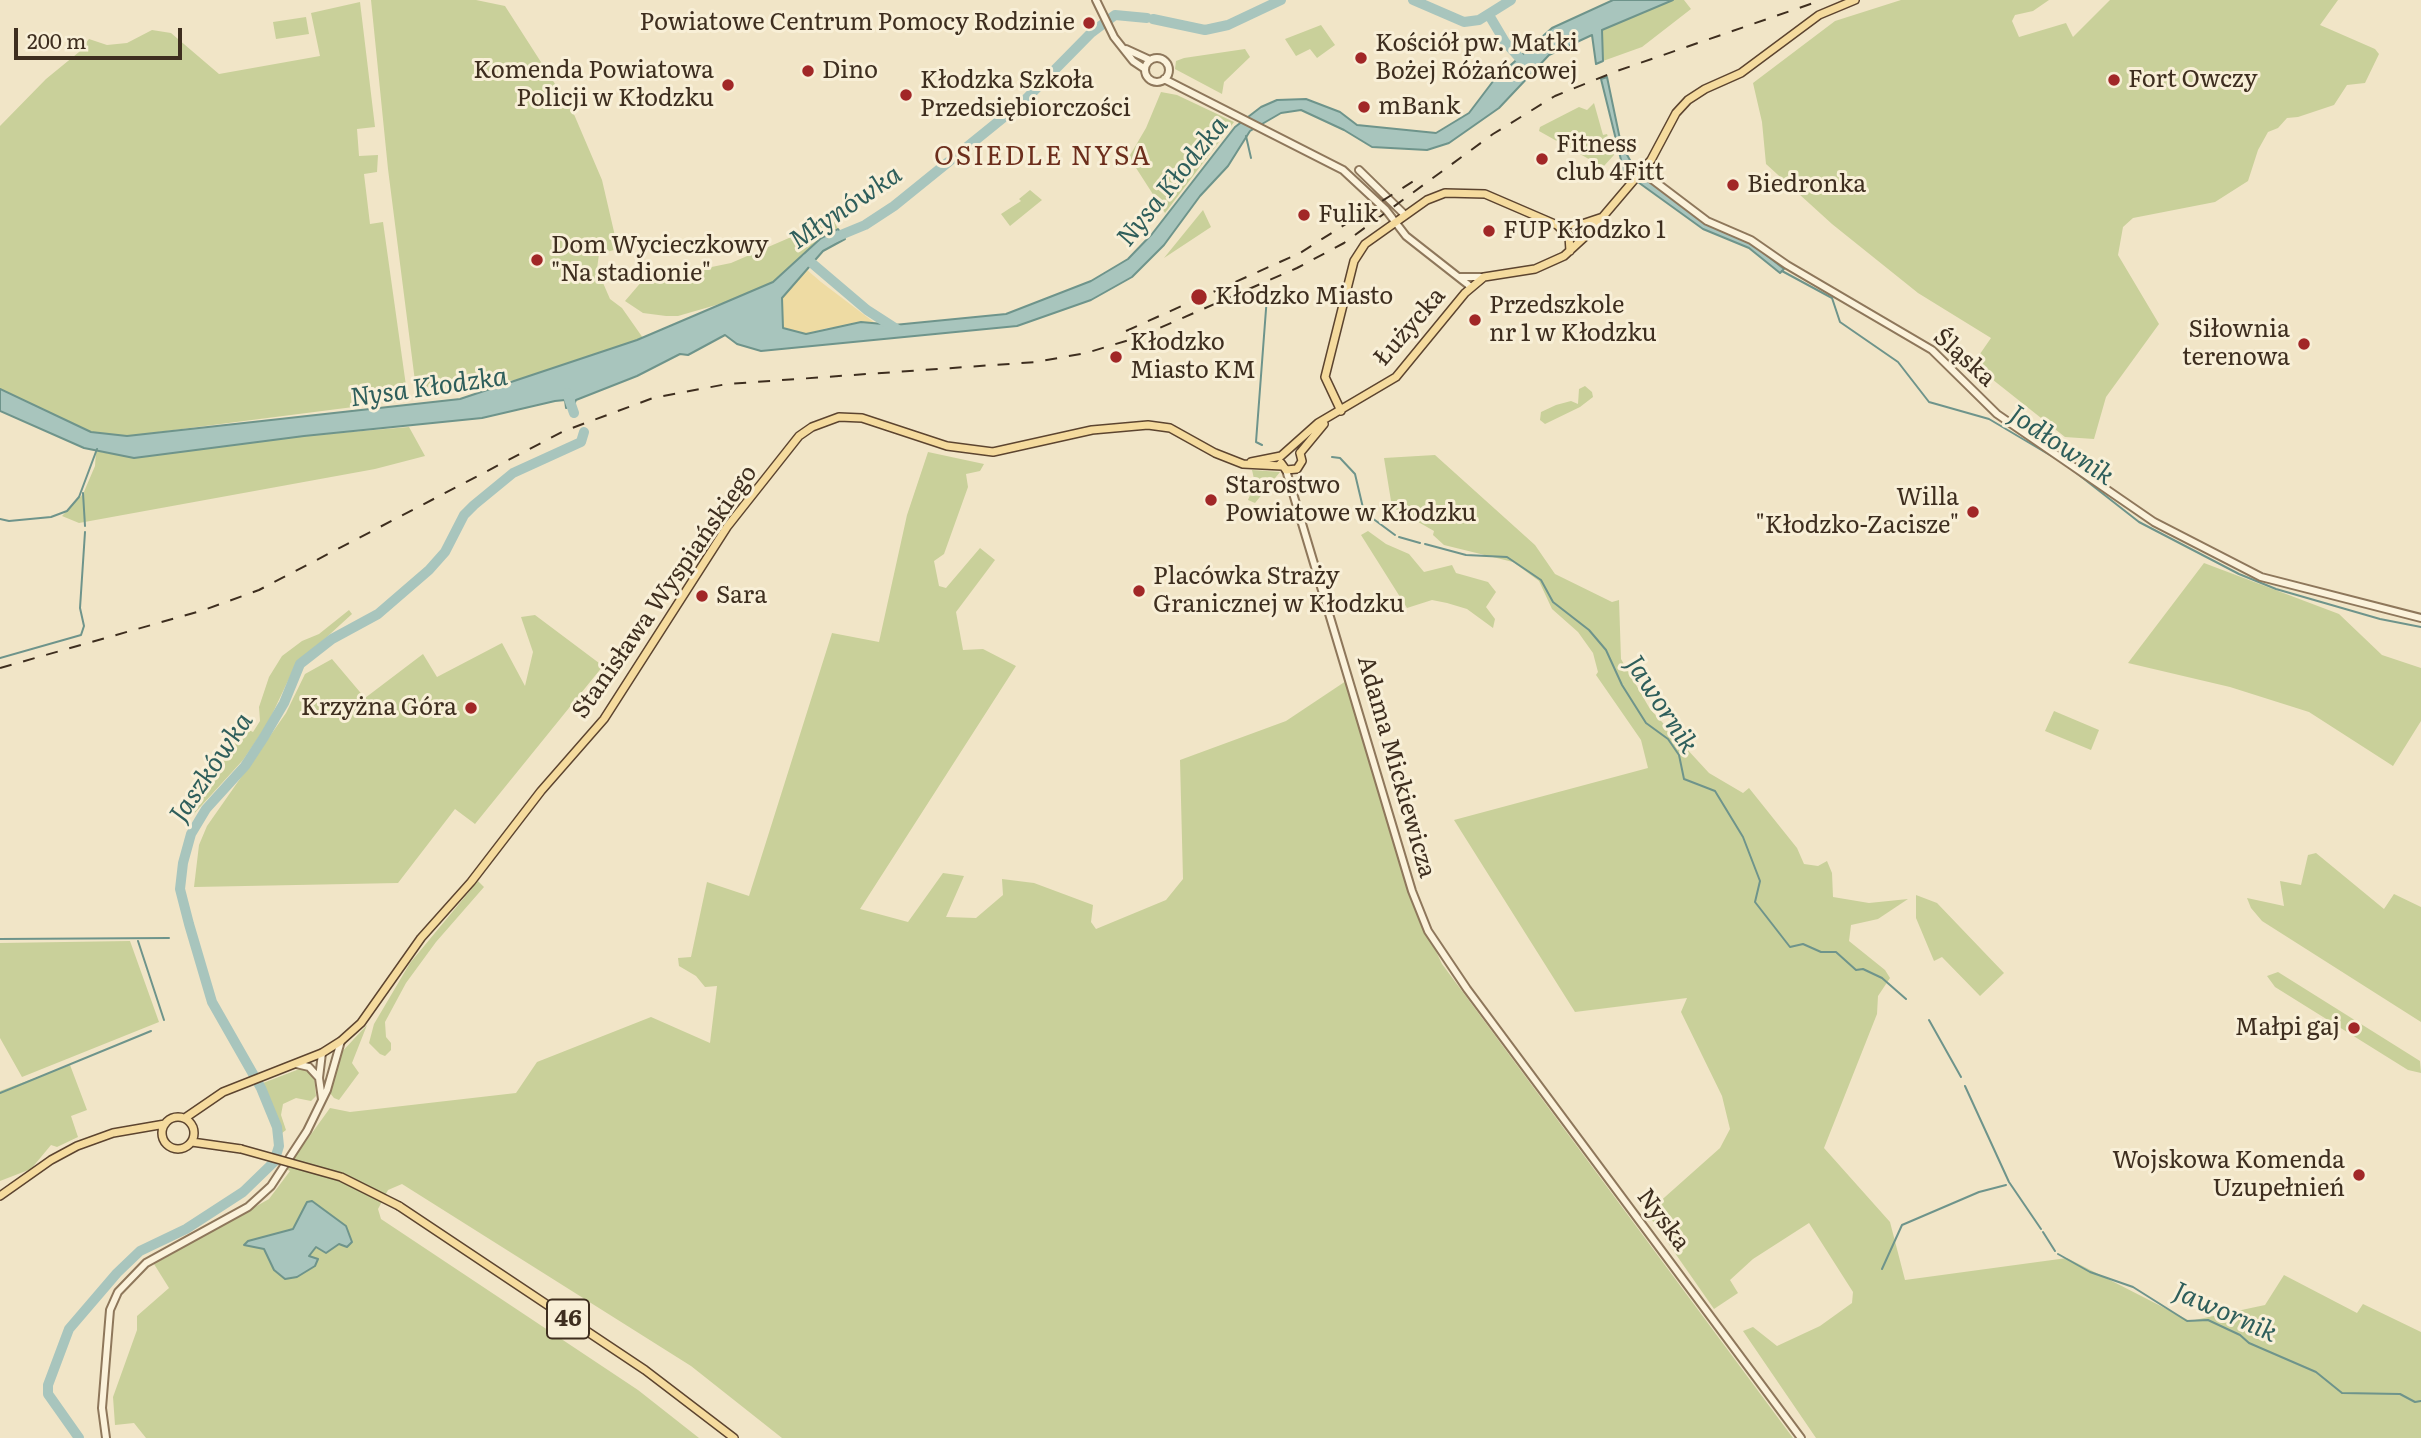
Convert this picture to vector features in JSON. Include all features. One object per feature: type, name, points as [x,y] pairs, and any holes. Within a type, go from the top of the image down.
[{"type":"main road","points":[[1484,277],[1540,268],[1570,251],[1628,188],[1658,149],[1676,113],[1688,100],[1701,91],[1741,74],[1819,15],[1855,0]]},
{"type":"main road","points":[[1337,413],[1325,377],[1348,278],[1362,247],[1405,215],[1438,195],[1480,193],[1558,225],[1569,236],[1570,251]]},
{"type":"main road","points":[[1558,225],[1582,224],[1603,217]]},
{"type":"main road","name":"Łużycka","points":[[1280,456],[1315,426],[1400,374],[1471,287],[1484,277]]},
{"type":"main road","name":"Łużycka","points":[[1300,453],[1337,413]]},
{"type":"main road","name":"Stanisława Wyspiańskiego","points":[[185,1118],[223,1092],[322,1053],[341,1041],[375,1007],[421,938],[477,875],[541,791],[604,719],[727,527],[804,432],[825,421],[850,416],[878,421],[947,446],[993,452],[1092,429],[1148,425],[1170,428],[1215,453],[1240,463],[1254,467],[1288,469]]},
{"type":"main road","points":[[1240,463],[1267,461],[1280,456],[1288,469],[1301,463],[1300,453],[1290,449]]},
{"type":"main road","name":"Stanisława Wyspiańskiego","points":[[193,1128],[203,1107]]},
{"type":"main road","name":"46","points":[[0,1196],[66,1151],[113,1133],[165,1124],[173,1118],[185,1118],[193,1128],[219,1144]]},
{"type":"main road","points":[[162,1134],[165,1124]]},
{"type":"main road","name":"46","points":[[144,1128],[162,1134],[166,1144],[174,1149],[183,1149],[191,1142],[241,1149],[341,1177],[399,1206],[645,1370],[734,1438]]},
{"type":"main road","points":[[191,1142],[193,1128]]},
{"type":"street","points":[[1096,0],[1099,12],[1110,31],[1152,80],[1164,79],[1282,138],[1353,178],[1406,236],[1471,287]]},
{"type":"street","points":[[1124,49],[1150,60],[1158,58],[1165,62],[1168,70],[1164,79]]},
{"type":"street","points":[[1145,69],[1150,60]]},
{"type":"street","points":[[1359,170],[1405,215]]},
{"type":"street","name":"Śląska","points":[[1640,172],[1707,220],[1751,240],[1932,351],[1997,414],[2154,523],[2262,577],[2421,618]]},
{"type":"street","points":[[1458,276],[1484,277]]},
{"type":"street","name":"Adama Mickiewicza","points":[[1288,469],[1416,902],[1438,949],[1493,1024]]},
{"type":"street","name":"Nyska","points":[[1493,1024],[1801,1438]]},
{"type":"street","points":[[106,1438],[103,1408],[109,1322],[110,1310],[118,1292],[146,1264],[256,1201],[298,1146],[322,1100],[341,1041]]},
{"type":"street","points":[[322,1053],[332,1067]]},
{"type":"street","points":[[322,1053],[319,1078],[322,1100]]},
{"type":"street","points":[[296,1064],[309,1067],[319,1078]]},
{"type":"green space","points":[[371,0],[476,0],[505,6],[573,112],[602,180],[618,249],[599,254],[597,269],[610,299],[622,308],[643,338],[520,379],[417,397],[388,169]]},
{"type":"green space","points":[[1673,0],[1684,0],[1691,9],[1642,47],[1603,61],[1602,30]]},
{"type":"green space","points":[[1901,0],[2049,0],[2033,11],[2015,15],[2012,21],[2019,37],[2066,23],[2073,37],[2110,0],[2338,0],[2320,25],[2375,49],[2379,54],[2365,83],[2347,85],[2334,105],[2287,118],[2278,128],[2268,132],[2258,150],[2248,181],[2215,202],[2133,218],[2123,227],[2118,255],[2159,324],[2106,397],[2094,439],[2065,437],[1973,364],[1991,338],[1918,293],[1832,224],[1766,164],[1762,122],[1753,83],[1835,21]]},
{"type":"green space","points":[[360,2],[375,127],[357,129],[359,156],[378,155],[377,172],[364,174],[370,224],[383,222],[408,400],[127,436],[91,432],[0,389],[0,126],[46,79],[79,52],[89,39],[107,45],[127,43],[152,30],[171,33],[219,74],[320,56],[311,13]]},
{"type":"green space","points":[[306,17],[309,34],[276,39],[273,22]]},
{"type":"green space","points":[[1321,25],[1335,45],[1317,58],[1310,49],[1296,56],[1285,39]]},
{"type":"green space","points":[[1245,49],[1250,57],[1224,82],[1222,94],[1175,69],[1176,61],[1184,58]]},
{"type":"green space","points":[[1161,92],[1177,95],[1234,122],[1165,213],[1129,157],[1146,128]]},
{"type":"green space","points":[[1594,103],[1603,135],[1607,134],[1614,155],[1603,167],[1539,131],[1540,127],[1579,107],[1587,110]]},
{"type":"green space","points":[[1030,190],[1042,200],[1010,226],[1001,214],[1021,201],[1019,199]]},
{"type":"green space","points":[[1203,210],[1211,227],[1164,258]]},
{"type":"green space","points":[[833,219],[838,229],[820,239],[773,282],[723,303],[678,316],[666,316],[643,313],[625,301],[649,273],[668,276],[731,263]]},
{"type":"green space","points":[[1585,386],[1592,392],[1593,397],[1580,407],[1545,424],[1540,420],[1541,412],[1556,405],[1571,401],[1578,404],[1579,389]]},
{"type":"green space","points":[[409,427],[425,456],[375,469],[79,523],[62,516],[83,494],[95,466],[96,451],[134,458],[304,436]]},
{"type":"green space","points":[[928,452],[984,464],[980,471],[966,474],[968,487],[944,554],[934,561],[939,586],[946,588],[980,548],[995,560],[956,612],[963,650],[983,649],[1016,666],[860,909],[908,922],[943,873],[964,876],[946,917],[976,918],[1003,895],[1002,879],[1034,883],[1093,905],[1091,922],[1096,929],[1166,900],[1183,879],[1180,760],[1286,721],[1346,681],[1413,903],[1442,964],[1793,1438],[782,1438],[691,1366],[402,1184],[388,1190],[378,1209],[381,1219],[638,1390],[699,1438],[146,1438],[134,1423],[115,1425],[113,1397],[137,1330],[137,1316],[169,1288],[154,1264],[269,1199],[290,1171],[286,1169],[330,1108],[350,1112],[516,1093],[537,1062],[651,1017],[710,1043],[717,986],[705,987],[696,976],[679,966],[678,958],[691,957],[707,882],[749,896],[832,633],[879,642],[907,515]]},
{"type":"green space","points":[[1435,455],[1535,545],[1555,574],[1612,602],[1619,600],[1621,659],[1650,709],[1709,773],[1743,793],[1749,788],[1797,848],[1804,864],[1818,866],[1827,861],[1832,873],[1833,897],[1869,903],[1908,899],[1878,919],[1851,925],[1849,941],[1885,970],[1890,978],[1878,996],[1877,1014],[1824,1148],[1890,1222],[1905,1280],[2067,1258],[2190,1321],[2265,1305],[2284,1275],[2357,1313],[2363,1304],[2421,1332],[2421,1438],[1816,1438],[1743,1331],[1753,1327],[1777,1346],[1820,1326],[1852,1303],[1853,1292],[1809,1223],[1753,1259],[1730,1280],[1738,1293],[1714,1309],[1647,1213],[1720,1148],[1730,1129],[1722,1096],[1681,1012],[1687,998],[1575,1012],[1454,820],[1648,768],[1641,740],[1596,675],[1598,672],[1593,653],[1578,632],[1552,609],[1539,581],[1513,562],[1444,545],[1433,535],[1434,531],[1392,507],[1384,458]]},
{"type":"green space","points":[[1252,470],[1280,472],[1255,503],[1248,500],[1255,483]]},
{"type":"green space","points":[[1368,531],[1386,544],[1409,554],[1424,572],[1452,565],[1456,573],[1488,582],[1496,592],[1486,607],[1495,619],[1493,628],[1467,609],[1447,603],[1432,600],[1407,608],[1361,535]]},
{"type":"green space","points":[[2204,563],[2339,614],[2382,655],[2421,668],[2421,721],[2393,766],[2309,712],[2230,687],[2128,663]]},
{"type":"green space","points":[[349,610],[352,614],[295,666],[267,725],[243,760],[192,816],[195,797],[207,771],[231,740],[230,733],[239,725],[253,732],[260,721],[259,707],[269,677],[282,656],[302,641],[319,634]]},
{"type":"green space","points":[[535,615],[603,666],[475,824],[455,809],[398,883],[194,887],[199,845],[207,826],[286,713],[305,674],[332,659],[365,698],[423,654],[437,677],[502,643],[525,686],[533,652],[521,617]]},
{"type":"green space","points":[[2054,711],[2099,730],[2091,750],[2045,731]]},
{"type":"green space","points":[[2316,853],[2384,909],[2394,894],[2421,907],[2421,1022],[2262,921],[2251,908],[2247,898],[2284,906],[2280,881],[2301,885],[2308,855]]},
{"type":"green space","points":[[478,881],[484,887],[436,942],[406,983],[385,1022],[386,1037],[391,1043],[391,1050],[385,1056],[380,1054],[369,1043],[374,1024],[410,963]]},
{"type":"green space","points":[[1916,895],[1937,903],[2004,973],[1980,996],[1942,957],[1934,961],[1916,918]]},
{"type":"green space","points":[[130,941],[159,1022],[22,1077],[0,1038],[0,943]]},
{"type":"green space","name":"Małpi gaj","points":[[2278,972],[2420,1061],[2421,1073],[2408,1070],[2275,987],[2267,976]]},
{"type":"green space","points":[[367,1025],[352,1063],[359,1073],[339,1100],[334,1098],[330,1093],[338,1056]]},
{"type":"green space","points":[[70,1065],[87,1110],[71,1116],[78,1137],[57,1147],[51,1145],[31,1169],[0,1181],[0,1091]]},
{"type":"green space","points":[[302,1068],[314,1076],[316,1096],[311,1101],[296,1098],[283,1104],[281,1115],[286,1130],[282,1133],[263,1083]]},
{"type":"sand","points":[[806,269],[875,323],[827,328],[806,334],[783,328],[782,298]]},
{"type":"water","points":[[1613,0],[1673,0],[1602,30],[1603,61],[1596,64],[1592,35],[1549,55],[1499,108],[1449,143],[1427,150],[1372,147],[1344,130],[1301,110],[1281,113],[1250,131],[1228,166],[1200,196],[1164,245],[1132,277],[1091,300],[1017,326],[761,351],[737,344],[725,335],[688,355],[680,354],[637,376],[576,400],[574,405],[566,408],[565,400],[555,401],[482,418],[304,436],[134,458],[84,448],[0,411],[0,389],[91,432],[127,436],[460,399],[637,340],[773,282],[820,239],[838,229],[845,239],[823,251],[782,298],[783,328],[806,334],[861,322],[894,325],[1006,314],[1091,281],[1128,259],[1152,234],[1235,127],[1261,107],[1277,100],[1306,99],[1340,112],[1357,125],[1436,133],[1469,113],[1494,80],[1552,28]]},
{"type":"water","points":[[1607,77],[1621,144],[1636,171],[1707,224],[1750,242],[1784,269],[1780,273],[1749,248],[1703,229],[1624,172],[1601,79]]},
{"type":"water","points":[[312,1201],[346,1226],[352,1242],[347,1247],[339,1244],[326,1253],[316,1247],[309,1256],[318,1259],[315,1266],[297,1277],[285,1279],[274,1270],[264,1249],[244,1245],[248,1241],[293,1229],[307,1202]]},
{"type":"waterway","name":"Młynówka","points":[[1153,19],[1205,30],[1228,25],[1281,0]]},
{"type":"waterway","name":"Młynówka","points":[[1413,0],[1464,22],[1479,20],[1511,0]]},
{"type":"waterway","name":"Młynówka","points":[[831,239],[865,225],[894,206],[1025,100],[1091,33],[1115,15],[1147,18]]},
{"type":"waterway","points":[[1489,15],[1505,42],[1525,64]]},
{"type":"waterway","name":"Jawornik","points":[[1246,136],[1251,158]]},
{"type":"waterway","name":"Nysa Kłodzka","points":[[807,259],[867,310],[898,330]]},
{"type":"waterway","name":"Jodłownik","points":[[1782,271],[1832,298],[1840,322],[1898,362],[1929,402],[1989,419],[2065,464]]},
{"type":"waterway","name":"Jawornik","points":[[1262,445],[1256,442],[1267,296]]},
{"type":"waterway","name":"Jaszkówka","points":[[567,393],[574,413]]},
{"type":"waterway","name":"Jaszkówka","points":[[79,1438],[48,1394],[48,1385],[69,1329],[117,1273],[140,1251],[186,1229],[243,1192],[274,1162],[279,1146],[277,1127],[261,1088],[212,1002],[189,924],[180,889],[183,863],[191,834],[206,809],[245,766],[264,737],[284,703],[300,664],[332,639],[378,614],[429,570],[445,552],[464,515],[513,473],[581,442],[584,432]]},
{"type":"waterway","points":[[0,519],[9,521],[51,517],[67,511],[79,497],[97,449]]},
{"type":"waterway","name":"Jawornik","points":[[1332,457],[1340,458],[1355,474],[1364,512],[1395,535]]},
{"type":"waterway","name":"Jodłownik","points":[[2070,468],[2139,522],[2239,574],[2276,589],[2380,619],[2421,627]]},
{"type":"waterway","points":[[83,493],[85,526]]},
{"type":"waterway","points":[[0,658],[81,635],[84,626],[80,608],[85,532]]},
{"type":"waterway","name":"Jawornik","points":[[1399,537],[1420,543]]},
{"type":"waterway","name":"Jawornik","points":[[1425,544],[1466,555],[1507,557],[1541,580],[1553,602],[1589,630],[1606,650],[1622,685],[1646,723],[1668,739],[1679,755],[1684,779],[1715,791],[1743,837],[1760,881],[1755,902],[1790,947],[1803,944],[1821,952],[1836,952],[1856,970],[1863,969],[1882,978],[1906,999]]},
{"type":"waterway","points":[[0,939],[169,938]]},
{"type":"waterway","points":[[138,941],[164,1020]]},
{"type":"waterway","name":"Jawornik","points":[[1929,1020],[1961,1077]]},
{"type":"waterway","points":[[0,1093],[151,1031]]},
{"type":"waterway","name":"Jawornik","points":[[1965,1086],[2009,1182],[2041,1229]]},
{"type":"waterway","points":[[1882,1269],[1902,1225],[1979,1192],[2006,1185]]},
{"type":"waterway","name":"Jawornik","points":[[2043,1232],[2055,1251]]},
{"type":"waterway","name":"Jawornik","points":[[2058,1254],[2090,1272],[2133,1287],[2187,1321],[2208,1320],[2240,1335],[2249,1343],[2316,1372],[2342,1393],[2400,1394],[2415,1402],[2421,1401]]},
{"type":"railway","points":[[0,668],[204,610],[259,590],[564,431],[653,398],[727,384],[1036,362],[1086,353],[1139,337],[1297,268],[1344,243],[1493,134],[1555,96],[1617,71],[1822,0]]},
{"type":"railway","points":[[1126,331],[1300,253],[1420,177]]},
{"type":"place","name":"Powiatowe Centrum Pomocy Rodzinie","points":[[1089,23]]},
{"type":"place","name":"Kościół pw. Matki Bożej Różańcowej","points":[[1361,58]]},
{"type":"place","name":"Dino","points":[[808,71]]},
{"type":"place","name":"Fort Owczy","points":[[2114,80]]},
{"type":"place","name":"Komenda Powiatowa Policji w Kłodzku","points":[[728,85]]},
{"type":"place","name":"Kłodzka Szkoła Przedsiębiorczości","points":[[906,95]]},
{"type":"place","name":"mBank","points":[[1364,107]]},
{"type":"place","name":"Fitness club 4Fitt","points":[[1542,159]]},
{"type":"place","name":"Biedronka","points":[[1733,185]]},
{"type":"place","name":"Fulik","points":[[1304,215]]},
{"type":"place","name":"FUP Kłodzko 1","points":[[1489,231]]},
{"type":"place","name":"Dom Wycieczkowy \"Na stadionie\"","points":[[537,260]]},
{"type":"place","name":"Kłodzko Miasto","points":[[1199,297]]},
{"type":"place","name":"Przedszkole nr 1 w Kłodzku","points":[[1475,320]]},
{"type":"place","name":"Siłownia terenowa","points":[[2304,344]]},
{"type":"place","name":"Kłodzko Miasto KM","points":[[1116,357]]},
{"type":"place","name":"Starostwo Powiatowe w Kłodzku","points":[[1211,500]]},
{"type":"place","name":"Willa \"Kłodzko-Zacisze\"","points":[[1973,512]]},
{"type":"place","name":"Placówka Straży Granicznej w Kłodzku","points":[[1139,591]]},
{"type":"place","name":"Sara","points":[[702,596]]},
{"type":"place","name":"Krzyżna Góra","points":[[471,708]]},
{"type":"place","name":"Małpi gaj","points":[[2354,1028]]},
{"type":"place","name":"Wojskowa Komenda Uzupełnień","points":[[2359,1175]]},
{"type":"district","name":"OSIEDLE NYSA","points":[[1043,157]]}]
